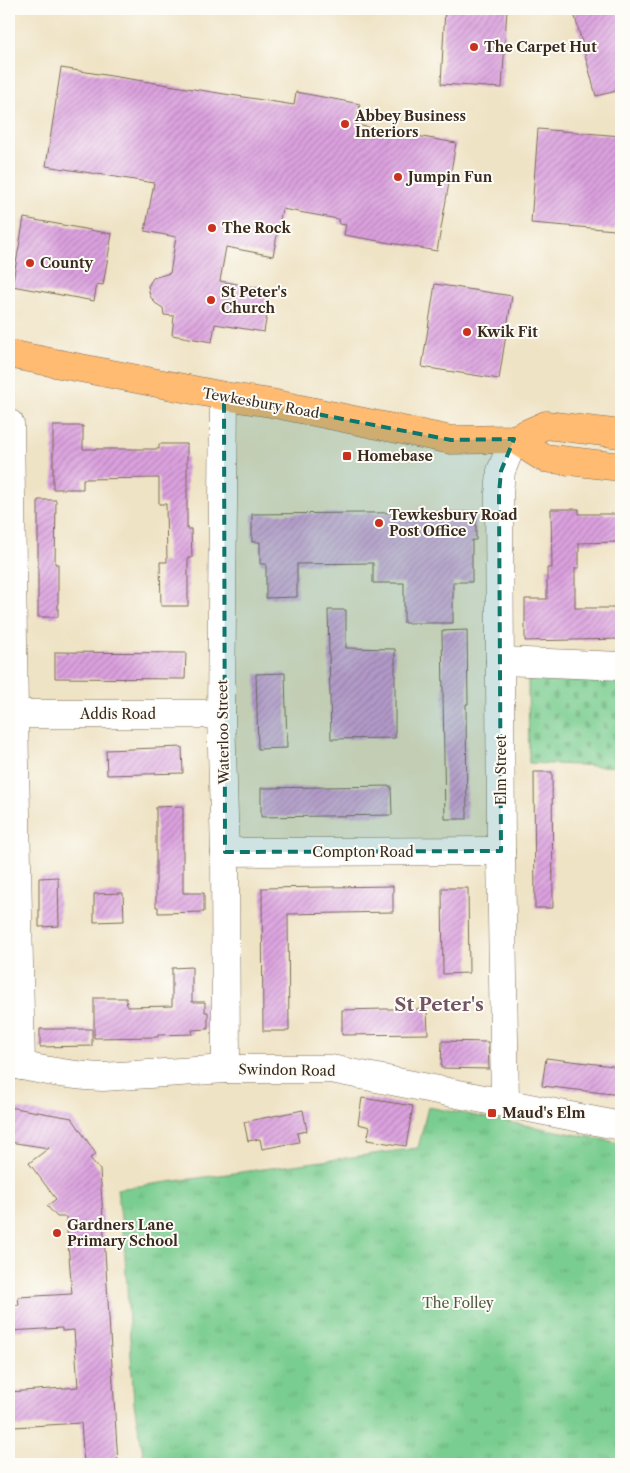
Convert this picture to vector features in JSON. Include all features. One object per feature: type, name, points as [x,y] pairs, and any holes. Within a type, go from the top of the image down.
[{"type":"highway","name":"Tewkesbury Road","points":[[9,354],[224,396],[271,403],[451,440],[514,439],[546,425],[621,434]]},
{"type":"highway","points":[[514,439],[544,458],[621,467]]},
{"type":"street","name":"Waterloo Street","points":[[224,396],[221,714],[225,852],[226,1069]]},
{"type":"street","points":[[10,424],[14,714],[15,1064]]},
{"type":"street","name":"Elm Street","points":[[506,1103],[501,851],[499,494],[501,471],[514,439]]},
{"type":"street","points":[[500,661],[621,666]]},
{"type":"street","name":"Addis Road","points":[[14,714],[221,714]]},
{"type":"street","name":"Compton Road","points":[[225,852],[501,851]]},
{"type":"street","name":"Swindon Road","points":[[15,1064],[64,1075],[103,1077],[226,1069],[331,1069],[621,1126]]},
{"type":"highlighted area","points":[[224,396],[451,440],[514,439],[501,471],[499,494],[501,851],[225,852]]},
{"type":"green space","points":[[528,679],[621,681],[621,767],[529,763]]},
{"type":"green space","name":"The Folley","points":[[428,1107],[621,1143],[621,1464],[145,1464],[134,1404],[124,1240],[117,1189],[418,1148]]},
{"type":"building","name":"The Carpet Hut","points":[[445,9],[507,9],[502,88],[441,84]]},
{"type":"building","points":[[573,9],[621,9],[621,90],[596,96]]},
{"type":"building","points":[[61,68],[294,105],[296,92],[360,104],[356,125],[456,143],[437,251],[344,235],[346,225],[339,224],[338,219],[282,209],[273,256],[226,247],[220,281],[271,290],[264,332],[215,324],[212,342],[172,335],[174,316],[164,315],[163,308],[155,303],[150,296],[148,286],[153,278],[170,273],[176,237],[145,231],[154,183],[46,166]]},
{"type":"building","points":[[538,129],[621,136],[621,203],[619,203],[615,230],[531,223]]},
{"type":"building","points":[[24,218],[112,234],[103,285],[97,284],[94,301],[12,286]]},
{"type":"building","name":"Kwik Fit","points":[[435,284],[512,296],[499,379],[422,367]]},
{"type":"building","points":[[53,426],[83,426],[83,449],[159,449],[159,444],[187,444],[187,529],[191,529],[192,558],[188,558],[188,606],[161,606],[160,562],[167,562],[166,504],[159,504],[159,478],[83,479],[83,489],[53,489]]},
{"type":"building","points":[[38,500],[56,500],[55,564],[58,564],[58,617],[38,617]]},
{"type":"building","points":[[551,509],[579,509],[579,514],[617,514],[617,542],[579,543],[579,568],[575,568],[575,608],[621,608],[621,639],[525,641],[525,599],[547,599],[547,568],[552,568]]},
{"type":"building","points":[[476,512],[476,540],[472,540],[472,582],[453,582],[453,623],[404,623],[404,583],[373,583],[373,563],[297,564],[297,597],[266,598],[266,564],[260,564],[260,542],[252,542],[252,514]]},
{"type":"building","points":[[328,610],[346,610],[346,648],[395,649],[395,738],[331,739]]},
{"type":"building","points":[[467,630],[467,819],[445,819],[442,631]]},
{"type":"building","points":[[55,652],[186,653],[185,679],[55,678]]},
{"type":"building","points":[[285,673],[287,748],[258,749],[256,674]]},
{"type":"building","points":[[182,747],[183,773],[107,775],[106,750]]},
{"type":"building","points":[[534,772],[552,772],[553,908],[535,908]]},
{"type":"building","points":[[391,786],[392,815],[261,817],[261,788]]},
{"type":"building","points":[[183,806],[183,893],[204,893],[204,912],[158,913],[158,907],[156,907],[156,807]]},
{"type":"building","points":[[58,877],[59,926],[39,927],[39,878]]},
{"type":"building","points":[[393,886],[393,912],[288,914],[289,1031],[263,1031],[262,888]]},
{"type":"building","points":[[442,888],[468,888],[469,973],[443,974]]},
{"type":"building","points":[[123,893],[124,921],[94,922],[94,894]]},
{"type":"building","points":[[192,967],[192,1002],[205,1002],[205,1012],[208,1012],[208,1029],[192,1030],[193,1034],[158,1035],[158,1037],[94,1038],[94,998],[126,998],[127,1007],[172,1006],[172,968]]},
{"type":"building","points":[[427,1009],[428,1034],[342,1035],[342,1010]]},
{"type":"building","points":[[40,1029],[92,1029],[92,1046],[40,1047]]},
{"type":"building","points":[[442,1041],[488,1042],[489,1069],[441,1068]]},
{"type":"building","points":[[546,1058],[621,1067],[621,1095],[542,1086]]},
{"type":"building","points":[[362,1098],[413,1106],[406,1146],[367,1140],[370,1127],[358,1124]]},
{"type":"building","points":[[9,1107],[72,1118],[96,1154],[90,1158],[100,1170],[118,1464],[84,1464],[81,1423],[14,1427],[14,1415],[9,1415],[9,1392],[78,1387],[74,1330],[62,1331],[62,1328],[9,1331],[9,1306],[19,1305],[18,1297],[72,1294],[66,1217],[57,1217],[47,1206],[56,1199],[29,1163],[49,1148],[9,1142]]},
{"type":"building","points":[[303,1110],[307,1131],[297,1133],[299,1142],[262,1149],[260,1139],[248,1141],[244,1122]]},
{"type":"place","name":"The Carpet Hut","points":[[474,47]]},
{"type":"place","name":"Abbey Business Interiors","points":[[345,124]]},
{"type":"place","name":"Jumpin Fun","points":[[398,177]]},
{"type":"place","name":"The Rock","points":[[212,228]]},
{"type":"place","name":"County","points":[[30,263]]},
{"type":"place","name":"St Peter's Church","points":[[211,300]]},
{"type":"place","name":"Kwik Fit","points":[[467,332]]},
{"type":"place","name":"Homebase","points":[[347,456]]},
{"type":"place","name":"Tewkesbury Road Post Office","points":[[379,523]]},
{"type":"place","name":"Maud's Elm","points":[[492,1113]]},
{"type":"place","name":"Gardners Lane Primary School","points":[[57,1233]]},
{"type":"district","name":"St Peter's","points":[[439,1004]]}]
